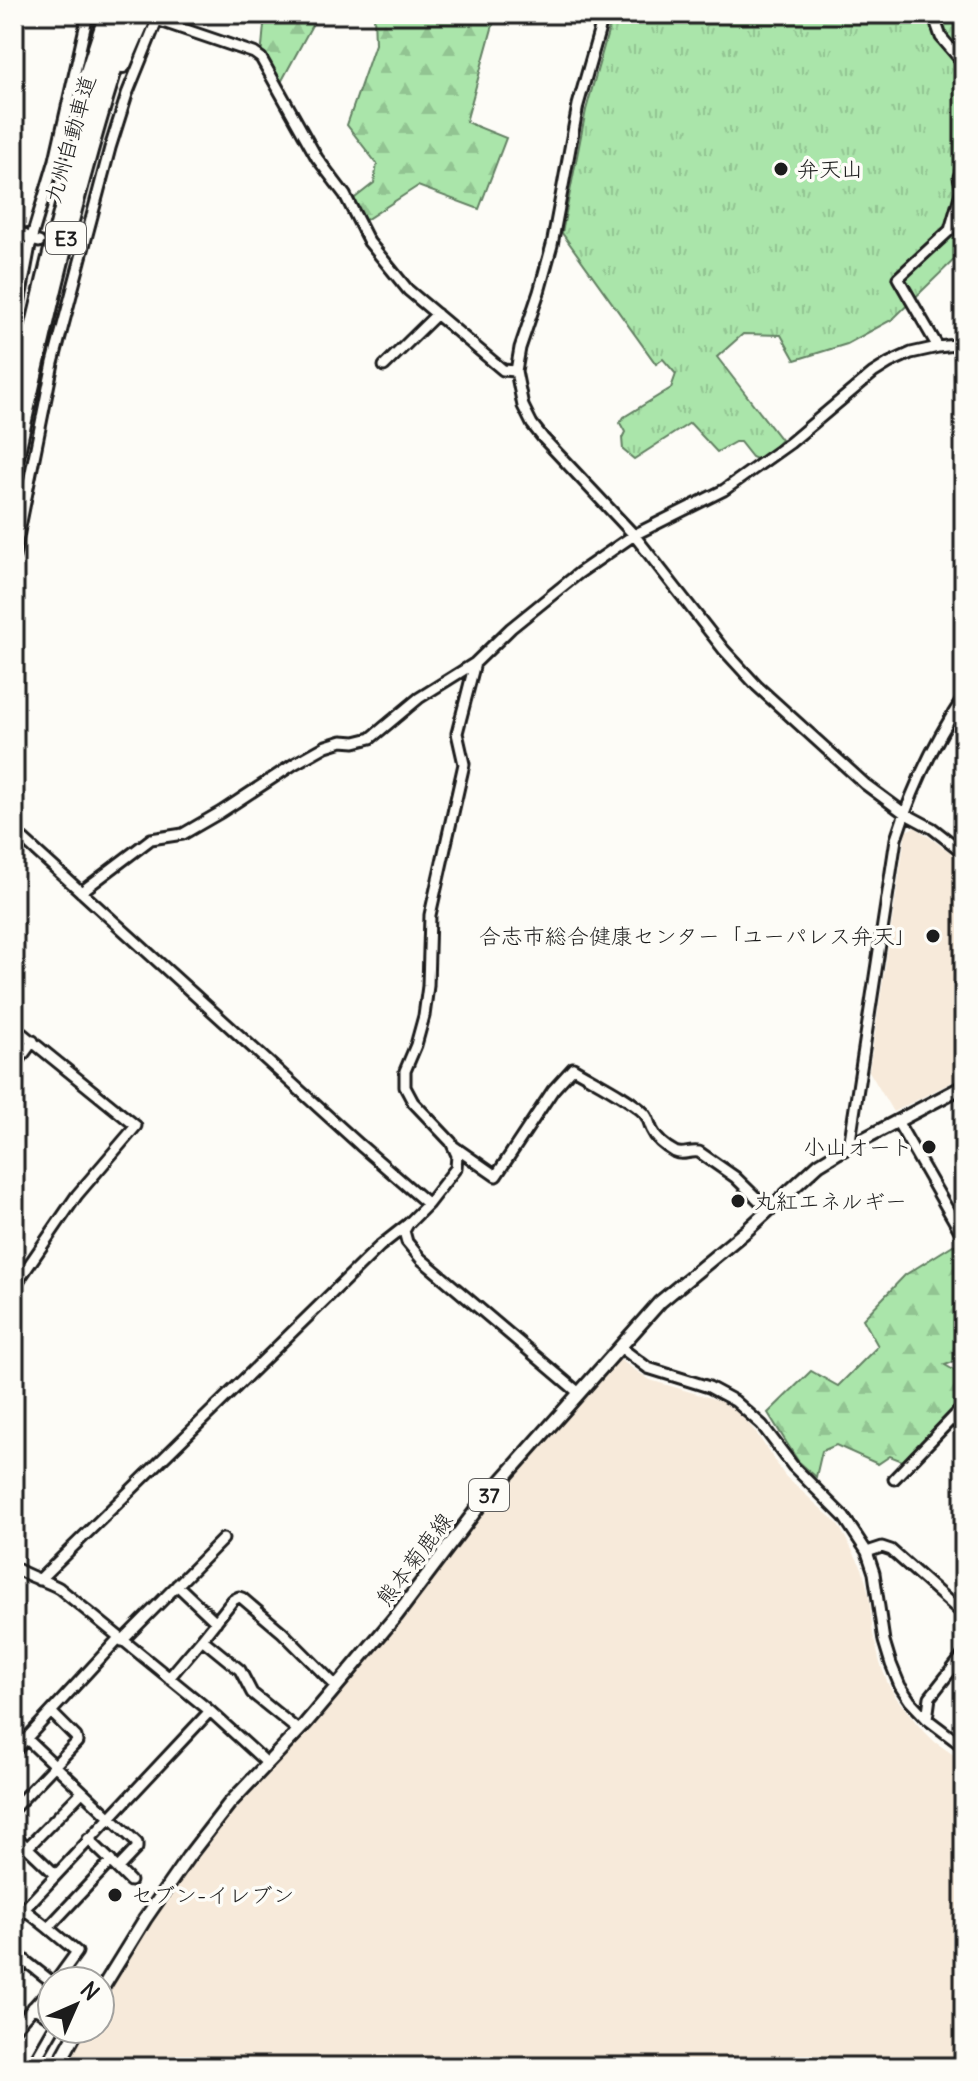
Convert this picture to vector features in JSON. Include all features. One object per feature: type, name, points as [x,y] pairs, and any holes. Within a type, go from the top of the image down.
[{"type":"highway","points":[[44,281],[87,75],[107,14]]},
{"type":"highway","name":"九州自動車道","points":[[14,412],[93,92],[118,14]]},
{"type":"highway","name":"九州自動車道","points":[[14,466],[59,261],[96,125],[132,14]]},
{"type":"highway","points":[[74,204],[145,14]]},
{"type":"main road","name":"熊本菊鹿線","points":[[116,1966],[188,1857],[229,1804],[337,1687],[396,1616],[480,1505],[660,1302],[819,1164],[964,1086]]},
{"type":"main road","points":[[57,2067],[69,2045]]},
{"type":"street","points":[[14,331],[88,14]]},
{"type":"street","points":[[604,14],[578,105],[552,245],[520,348],[516,371],[523,406],[532,424],[634,535],[739,668],[865,784],[964,853]]},
{"type":"street","points":[[933,14],[941,37],[964,64]]},
{"type":"street","points":[[14,557],[26,480],[79,252],[127,94],[157,20],[261,58],[317,158],[345,195],[369,242],[408,290],[503,370],[516,371]]},
{"type":"street","points":[[938,347],[898,278],[950,230],[962,189],[959,177],[964,162]]},
{"type":"street","points":[[14,227],[35,241]]},
{"type":"street","points":[[384,366],[437,314]]},
{"type":"street","points":[[81,892],[151,839],[183,834],[326,746],[371,738],[419,698],[475,663],[511,628],[634,535],[724,490],[790,443],[889,363],[911,353],[964,344]]},
{"type":"street","points":[[475,663],[457,733],[464,764],[430,915],[424,1016],[405,1071],[405,1087],[413,1102],[453,1146],[496,1176],[553,1090],[573,1068],[645,1113],[657,1139],[676,1153],[699,1152],[735,1177],[769,1210]]},
{"type":"street","points":[[849,1147],[896,839],[930,755],[964,697]]},
{"type":"street","points":[[953,714],[964,722]]},
{"type":"street","points":[[14,831],[428,1204]]},
{"type":"street","points":[[955,845],[964,836]]},
{"type":"street","points":[[14,1027],[136,1126],[77,1195],[14,1287]]},
{"type":"street","points":[[14,1067],[33,1041]]},
{"type":"street","points":[[897,1121],[964,1238]]},
{"type":"street","points":[[39,1580],[380,1246],[428,1204],[456,1168],[457,1155],[453,1146]]},
{"type":"street","points":[[408,1224],[404,1231],[407,1242],[421,1259],[579,1393]]},
{"type":"street","points":[[620,1347],[648,1368],[709,1387],[735,1401],[762,1425],[805,1479],[844,1517],[867,1552],[874,1573],[884,1641],[905,1693],[927,1719],[964,1747]]},
{"type":"street","points":[[894,1479],[964,1406]]},
{"type":"street","points":[[953,1419],[964,1430]]},
{"type":"street","points":[[14,1752],[120,1640],[223,1539]]},
{"type":"street","points":[[867,1552],[882,1547],[891,1550],[964,1615]]},
{"type":"street","points":[[14,1567],[59,1588],[210,1711],[267,1763]]},
{"type":"street","points":[[177,1585],[216,1622]]},
{"type":"street","points":[[169,1678],[233,1600],[239,1597],[282,1632],[337,1687]]},
{"type":"street","points":[[202,1639],[240,1670],[252,1693],[299,1731]]},
{"type":"street","points":[[927,1719],[930,1697],[964,1654]]},
{"type":"street","points":[[14,1920],[210,1711]]},
{"type":"street","points":[[14,1808],[77,1742],[52,1713]]},
{"type":"street","points":[[27,1739],[138,1845],[48,1928]]},
{"type":"street","points":[[27,1848],[82,1792]]},
{"type":"street","points":[[14,1835],[55,1874]]},
{"type":"street","points":[[88,1839],[130,1881]]},
{"type":"street","points":[[14,1901],[77,1952],[67,1965]]},
{"type":"street","points":[[14,1952],[36,1969]]},
{"type":"street","points":[[14,1975],[26,1961]]},
{"type":"street","points":[[14,2029],[36,2003]]},
{"type":"street","points":[[31,2067],[44,2045]]},
{"type":"shaded area","points":[[915,827],[964,864],[964,1076],[893,1112],[869,1071],[906,831]]},
{"type":"shaded area","points":[[619,1359],[650,1380],[721,1401],[739,1413],[785,1476],[838,1524],[862,1568],[869,1594],[873,1634],[888,1684],[919,1726],[935,1742],[964,1762],[964,2067],[65,2067],[78,2045],[116,2045],[116,1981],[153,1918],[234,1810],[402,1622],[486,1510]]},
{"type":"green space","points":[[265,14],[318,14],[279,86],[261,58]]},
{"type":"green space","points":[[374,14],[496,14],[466,122],[506,138],[479,209],[418,186],[364,221],[351,201],[374,183],[377,164],[347,125],[375,44]]},
{"type":"green space","points":[[613,14],[964,14],[964,244],[956,258],[893,319],[847,344],[795,360],[781,335],[743,334],[717,357],[781,440],[761,461],[752,457],[740,442],[717,452],[690,423],[634,459],[623,450],[625,432],[620,423],[624,417],[671,388],[676,374],[663,359],[656,364],[562,233],[586,110]]},
{"type":"green space","points":[[953,1245],[964,1246],[964,1358],[945,1365],[964,1376],[964,1425],[943,1424],[933,1446],[915,1466],[890,1456],[878,1464],[836,1445],[822,1451],[816,1477],[798,1461],[768,1413],[811,1371],[838,1386],[878,1346],[863,1319],[905,1275]]},
{"type":"tunnel","points":[[14,478],[24,480]]},
{"type":"place","name":"弁天山","points":[[781,169]]},
{"type":"place","name":"合志市総合健康センター「ユーパレス弁天」","points":[[933,936]]},
{"type":"place","name":"小山オート","points":[[929,1147]]},
{"type":"place","name":"丸紅エネルギー","points":[[738,1201]]},
{"type":"place","name":"セブン-イレブン","points":[[115,1895]]}]
